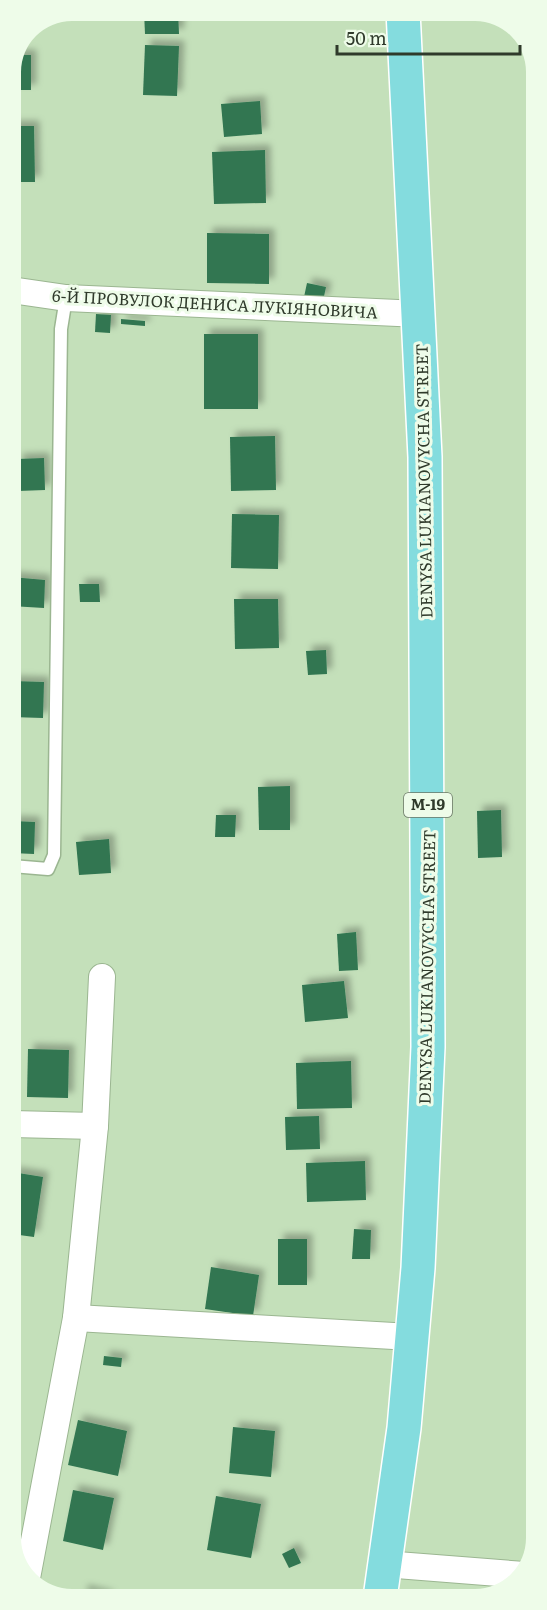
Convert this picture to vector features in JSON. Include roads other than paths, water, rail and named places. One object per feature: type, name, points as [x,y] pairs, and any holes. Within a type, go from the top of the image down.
[{"type":"highway","name":"DENYSA LUKIANOVYCHA STREET","points":[[381,1589],[404,1428],[418,1268],[428,1047],[426,492],[420,314],[404,21]]},
{"type":"street","name":"6-Й ПРОВУЛОК ДЕНИСА ЛУКІЯНОВИЧА","points":[[21,291],[66,298],[420,314]]},
{"type":"street","points":[[29,1566],[76,1318],[95,1126],[102,977]]},
{"type":"street","points":[[21,1124],[95,1126]]},
{"type":"street","points":[[76,1318],[411,1337]]},
{"type":"street","points":[[384,1564],[511,1574]]},
{"type":"lane","points":[[21,867],[48,869],[54,855],[61,329],[66,298]]}]
